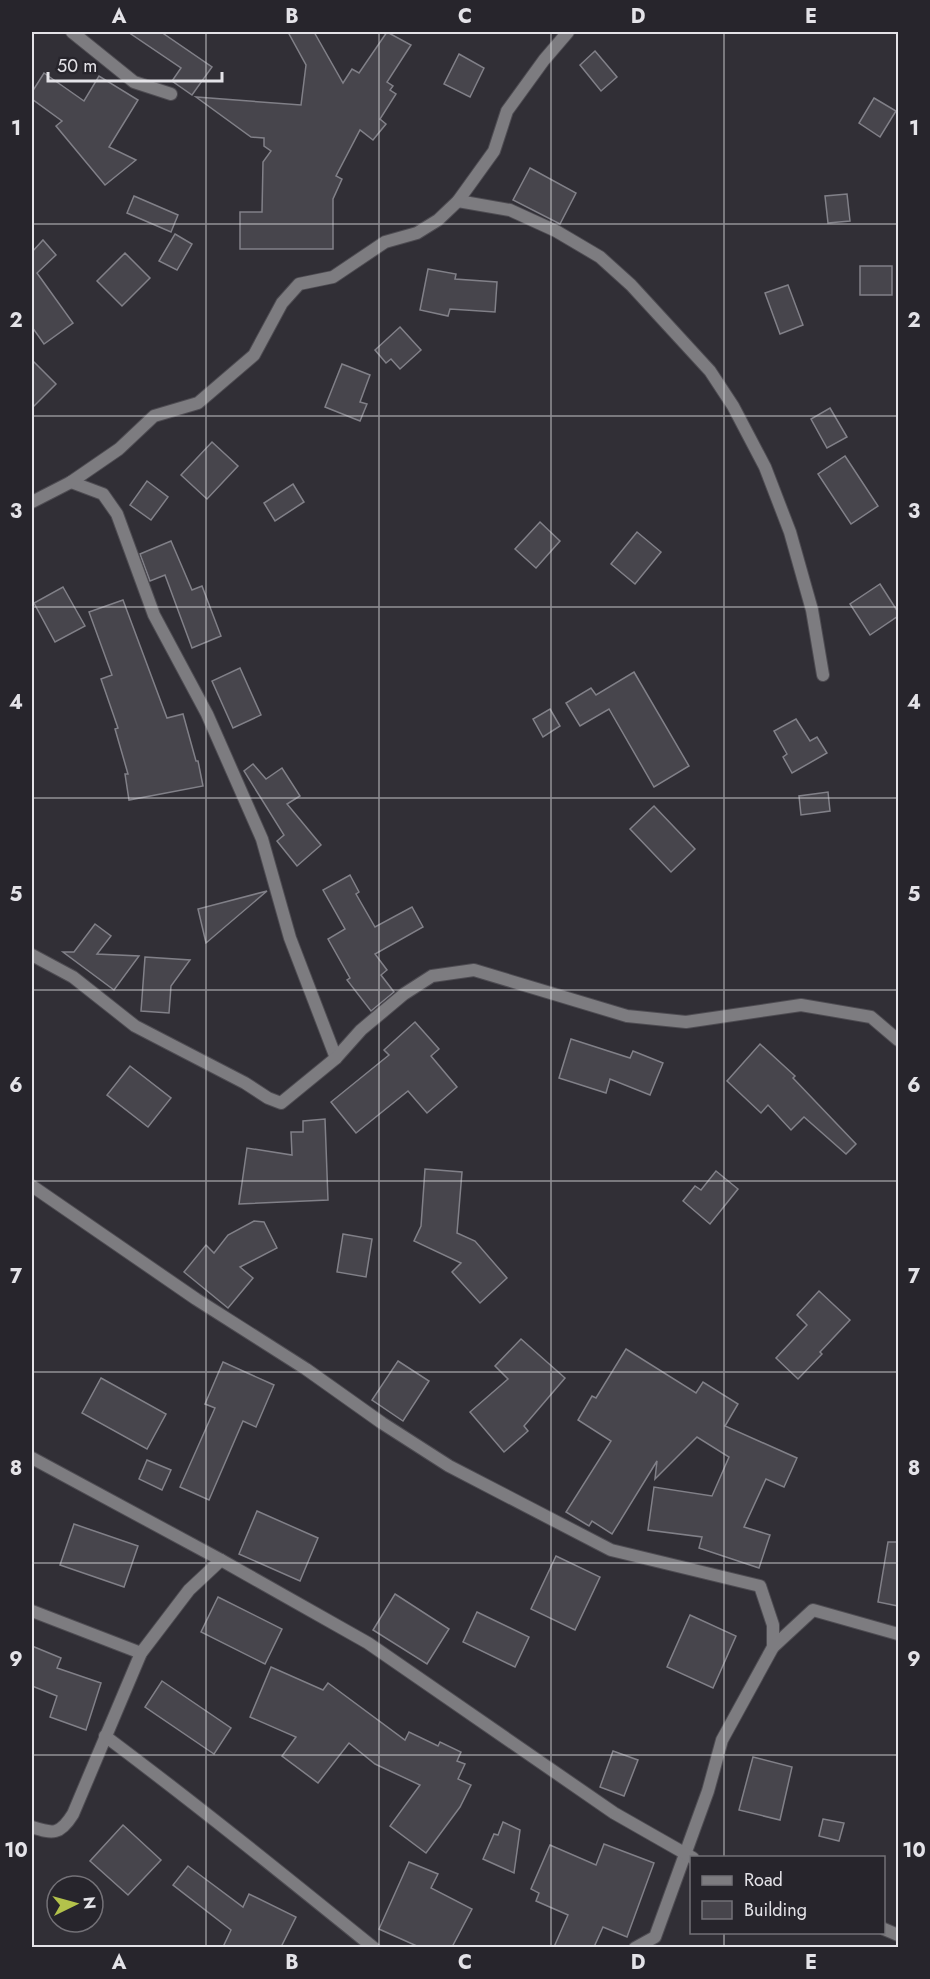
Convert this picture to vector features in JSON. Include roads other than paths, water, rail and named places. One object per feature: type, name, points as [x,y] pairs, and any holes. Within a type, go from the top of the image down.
[{"type":"street","points":[[72,32],[134,82],[171,94]]},
{"type":"street","points":[[32,502],[72,482],[118,449],[154,416],[198,403],[254,355],[282,303],[299,284],[333,278],[385,242],[417,233],[438,220],[458,201],[494,151],[507,111],[544,60],[568,32]]},
{"type":"street","points":[[458,201],[510,210],[556,231],[600,257],[631,285],[710,371],[733,406],[765,467],[790,532],[812,610],[823,675]]},
{"type":"street","points":[[72,482],[103,494],[117,514],[154,615],[207,714],[262,839],[290,938],[336,1058]]},
{"type":"street","points":[[32,955],[73,977],[135,1026],[281,1103],[336,1058],[370,1023],[404,994],[432,976],[474,970],[627,1017],[686,1022],[801,1005],[872,1017],[898,1040]]},
{"type":"street","points":[[32,1186],[196,1299],[449,1466],[611,1550],[760,1587],[773,1625],[773,1647]]},
{"type":"street","points":[[32,1458],[221,1560],[368,1643],[614,1813],[689,1856]]},
{"type":"street","points":[[32,1827],[53,1833],[65,1827],[73,1814],[141,1653],[189,1590],[221,1560]]},
{"type":"street","points":[[635,1947],[655,1937],[689,1856],[722,1740],[773,1647],[813,1610],[898,1634]]},
{"type":"street","points":[[32,1611],[141,1653]]},
{"type":"street","points":[[105,1736],[182,1794],[229,1834],[374,1947]]}]
